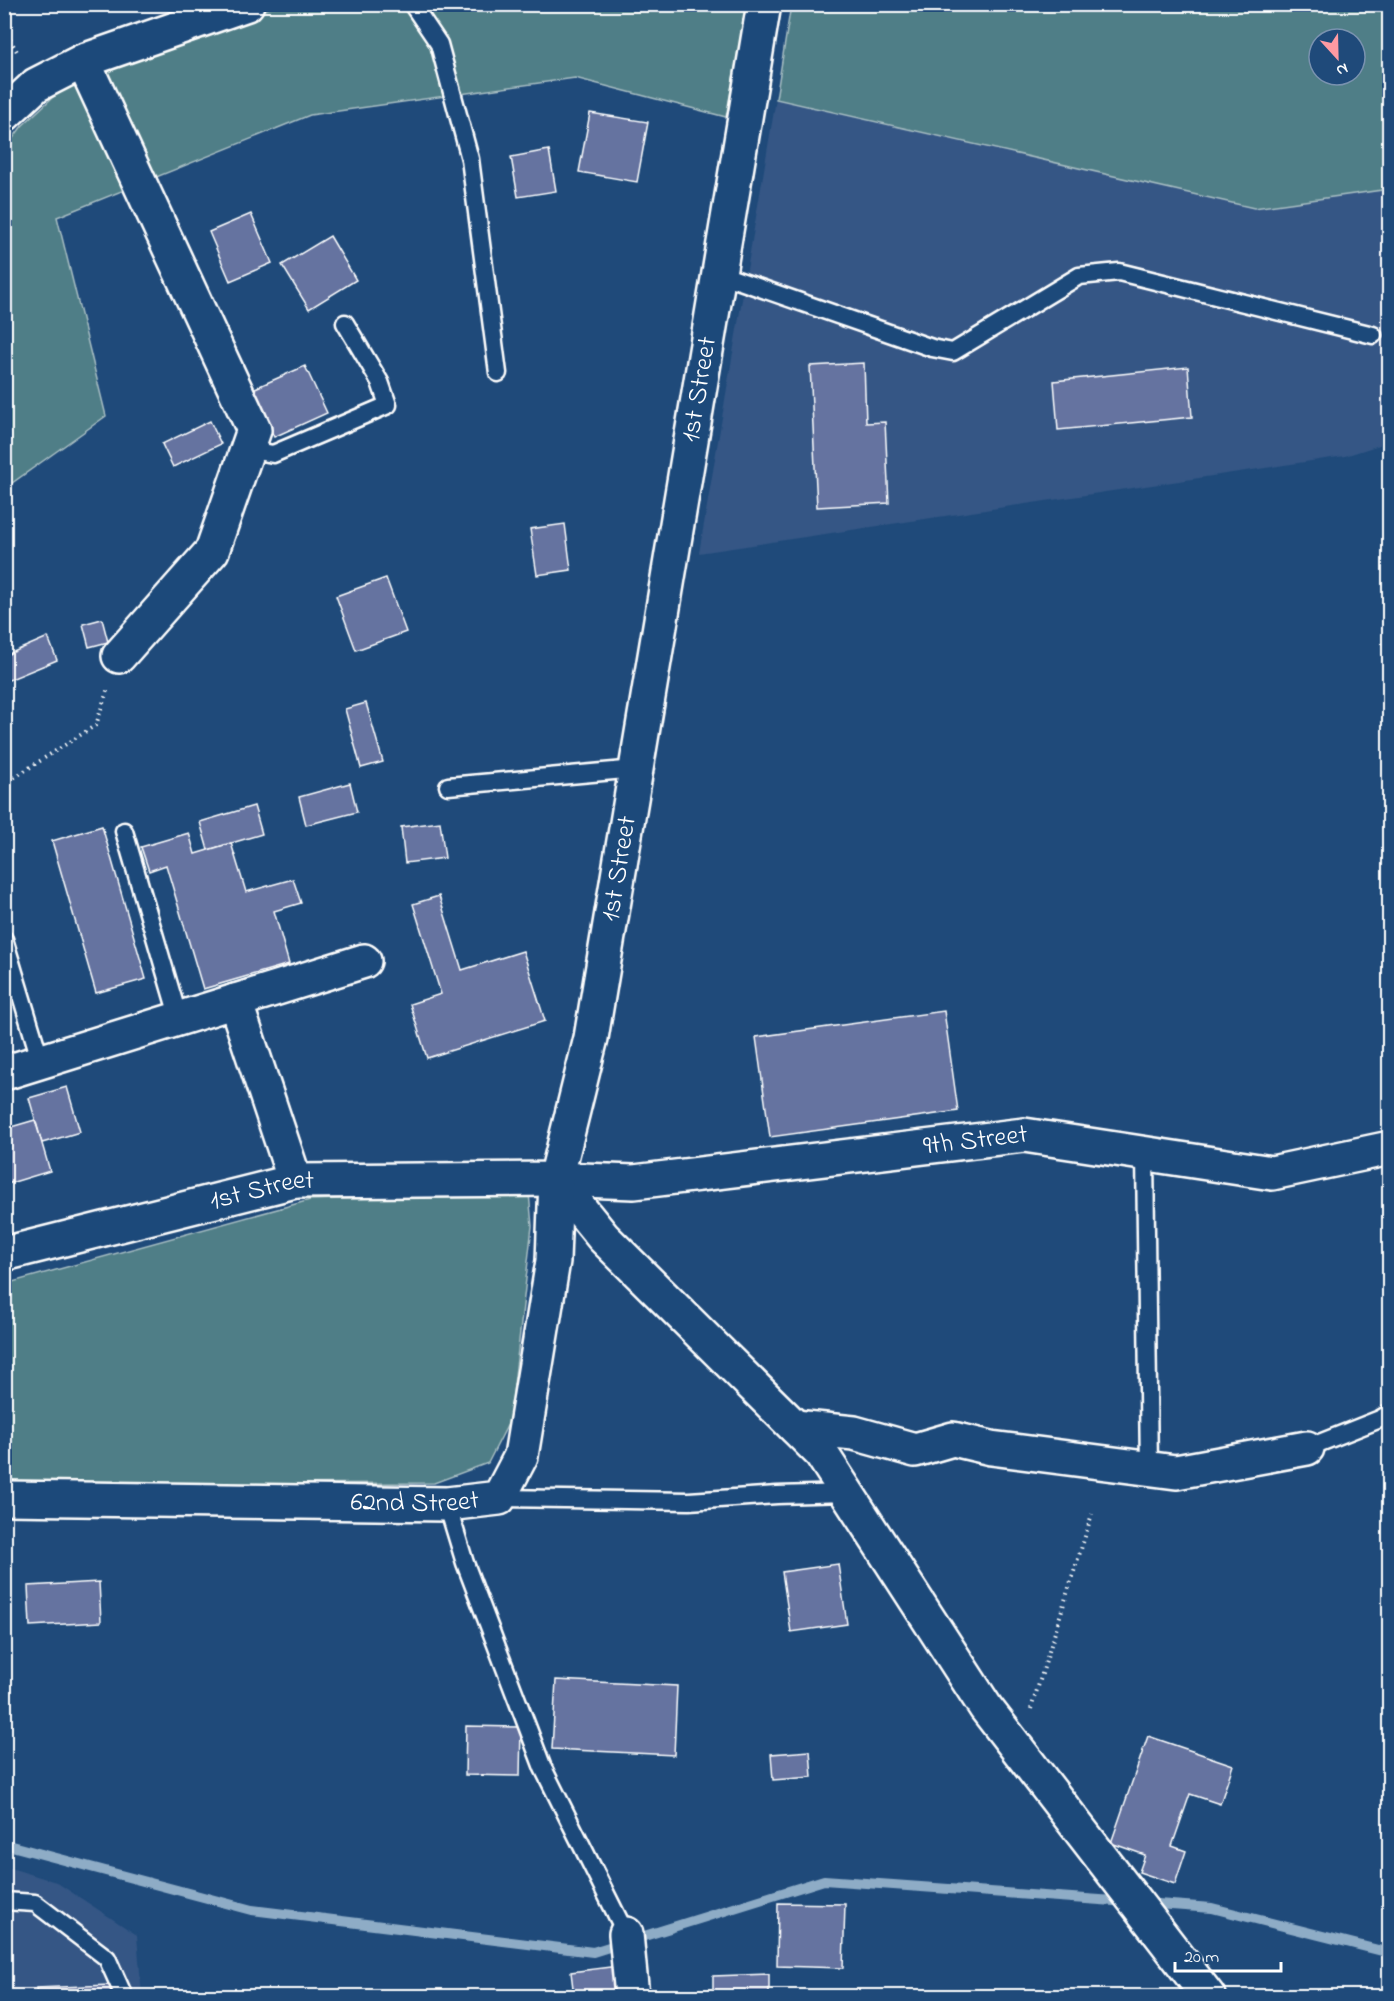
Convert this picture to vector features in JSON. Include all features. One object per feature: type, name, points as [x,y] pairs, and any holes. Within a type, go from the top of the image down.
[{"type":"street","points":[[4,116],[36,85],[83,61],[247,4]]},
{"type":"street","name":"1st Street","points":[[4,1254],[295,1181],[556,1179],[591,1038],[764,4]]},
{"type":"street","points":[[83,61],[254,430],[212,550],[118,656]]},
{"type":"street","points":[[4,1073],[364,961]]},
{"type":"street","points":[[235,1001],[295,1181]]},
{"type":"street","name":"9th Street","points":[[556,1179],[634,1182],[1024,1135],[1272,1173],[1389,1148]]},
{"type":"street","points":[[556,1179],[603,1237],[821,1453],[986,1708],[1207,1996]]},
{"type":"street","name":"62nd Street","points":[[4,1498],[447,1504],[499,1498],[520,1456],[553,1261],[556,1179]]},
{"type":"street","points":[[795,1427],[854,1432],[915,1450],[953,1439],[991,1448],[1176,1472],[1307,1448]]},
{"type":"street","points":[[626,1934],[632,1996]]},
{"type":"lane","points":[[412,4],[439,44],[470,159],[498,373]]},
{"type":"lane","points":[[720,274],[932,348],[953,352],[1079,276],[1119,273],[1373,335]]},
{"type":"lane","points":[[248,448],[273,454],[388,405],[380,382],[345,322]]},
{"type":"lane","points":[[448,786],[636,769]]},
{"type":"lane","points":[[124,831],[179,1019]]},
{"type":"lane","points":[[4,939],[41,1062]]},
{"type":"lane","points":[[1145,1154],[1149,1469]]},
{"type":"lane","points":[[1307,1448],[1380,1419],[1389,1413]]},
{"type":"lane","points":[[499,1498],[689,1501],[848,1493]]},
{"type":"lane","points":[[447,1504],[465,1563],[543,1768],[626,1934]]},
{"type":"lane","points":[[4,1901],[35,1903],[107,1958],[124,1996]]},
{"type":"path","points":[[4,784],[96,725],[118,656]]},
{"type":"path","points":[[1018,1750],[1092,1514]]},
{"type":"shaded area","points":[[776,99],[1254,208],[1389,189],[1389,442],[1345,456],[699,553]]},
{"type":"shaded area","points":[[4,1866],[56,1882],[137,1935],[142,1996],[5,1996]]},
{"type":"green space","points":[[279,5],[747,5],[726,117],[575,78],[310,115],[57,217],[106,416],[5,488],[5,149],[22,126],[53,97],[107,64]]},
{"type":"green space","points":[[791,5],[1389,5],[1389,189],[1254,208],[776,99]]},
{"type":"green space","points":[[529,1193],[532,1226],[510,1420],[488,1463],[434,1483],[85,1485],[5,1483],[5,1284],[310,1200]]},
{"type":"building","points":[[590,113],[648,122],[637,182],[579,172]]},
{"type":"building","points":[[549,150],[556,191],[518,197],[511,157]]},
{"type":"building","points":[[251,214],[272,263],[230,281],[209,232]]},
{"type":"building","points":[[330,236],[356,280],[309,309],[282,265]]},
{"type":"building","points":[[864,363],[866,423],[885,422],[889,503],[817,507],[810,366]]},
{"type":"building","points":[[305,366],[327,413],[274,437],[253,389]]},
{"type":"building","points":[[1188,367],[1192,417],[1058,430],[1054,381]]},
{"type":"building","points":[[210,421],[221,444],[173,467],[162,444]]},
{"type":"building","points":[[565,524],[571,570],[537,575],[530,529]]},
{"type":"building","points":[[386,578],[406,632],[356,650],[336,596]]},
{"type":"building","points":[[102,619],[108,642],[89,647],[83,624]]},
{"type":"building","points":[[48,637],[57,660],[4,682],[4,656]]},
{"type":"building","points":[[366,703],[383,762],[361,768],[345,709]]},
{"type":"building","points":[[350,783],[357,812],[306,825],[299,797]]},
{"type":"building","points":[[254,806],[262,834],[208,850],[200,822]]},
{"type":"building","points":[[440,822],[445,858],[405,863],[401,827]]},
{"type":"building","points":[[102,826],[146,979],[96,993],[52,841]]},
{"type":"building","points":[[189,833],[195,854],[231,843],[246,892],[293,879],[301,903],[274,911],[289,964],[203,989],[166,865],[149,871],[141,847]]},
{"type":"building","points":[[439,896],[462,970],[523,951],[545,1021],[427,1058],[410,1004],[441,994],[413,904]]},
{"type":"building","points":[[944,1011],[958,1111],[770,1137],[756,1037]]},
{"type":"building","points":[[67,1087],[80,1132],[42,1143],[29,1098]]},
{"type":"building","points":[[35,1120],[50,1171],[4,1185],[4,1129]]},
{"type":"building","points":[[838,1564],[847,1624],[791,1632],[782,1572]]},
{"type":"building","points":[[99,1582],[101,1622],[30,1626],[28,1586]]},
{"type":"building","points":[[556,1680],[677,1686],[674,1755],[552,1749]]},
{"type":"building","points":[[466,1726],[521,1727],[520,1776],[465,1775]]},
{"type":"building","points":[[1148,1736],[1233,1765],[1220,1804],[1190,1794],[1172,1846],[1186,1851],[1175,1884],[1139,1872],[1145,1855],[1111,1843]]},
{"type":"building","points":[[810,1751],[812,1777],[773,1780],[771,1754]]},
{"type":"building","points":[[778,1903],[845,1904],[843,1968],[777,1966]]},
{"type":"building","points":[[618,1966],[621,1996],[574,1996],[571,1972]]},
{"type":"building","points":[[769,1974],[769,1996],[713,1996],[713,1976]]},
{"type":"building","points":[[110,1985],[111,1996],[37,1996],[36,1988]]},
{"type":"waterway","points":[[4,1844],[252,1910],[593,1952],[824,1880],[1128,1902]]},
{"type":"waterway","points":[[1144,1903],[1212,1908],[1390,1953]]}]
